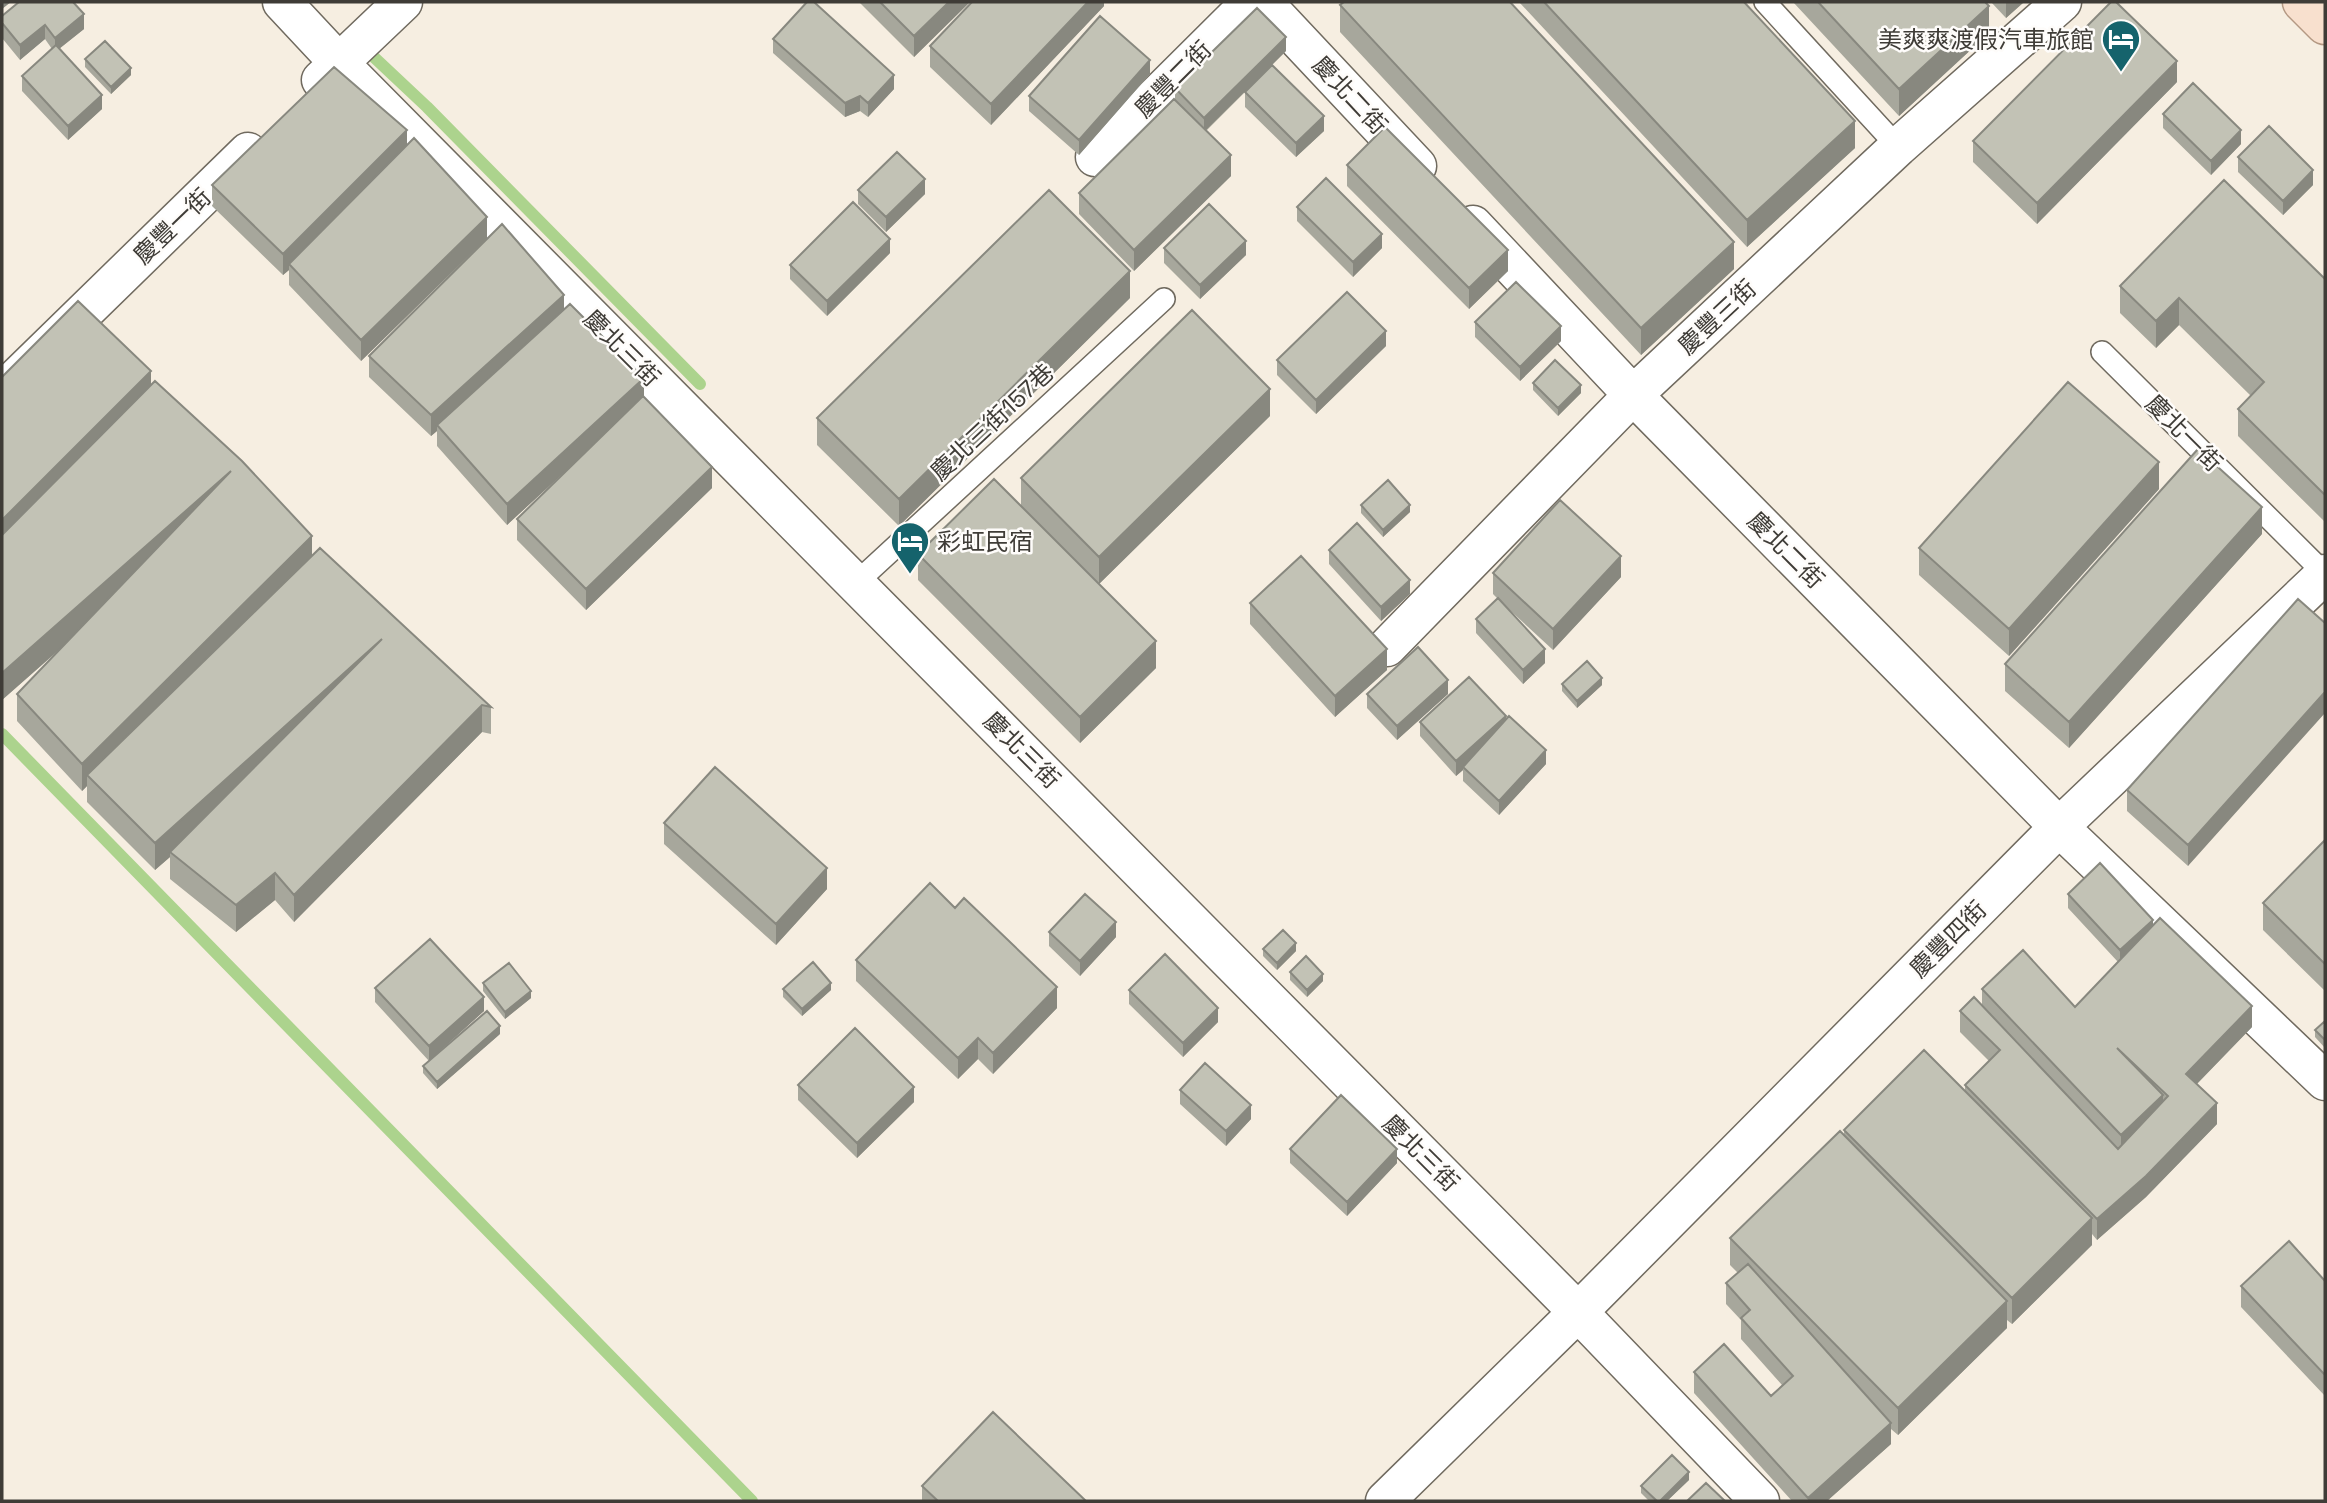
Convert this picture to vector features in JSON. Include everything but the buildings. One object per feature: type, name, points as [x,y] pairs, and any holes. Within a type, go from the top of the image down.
[{"type":"main road","points":[[2302,2],[2325,25]]},
{"type":"street","name":"慶北三街","points":[[282,2],[339,63],[1578,1312],[1760,1501]]},
{"type":"street","name":"慶豐一街","points":[[2,392],[403,2]]},
{"type":"street","name":"慶豐二街","points":[[1095,157],[1251,2]]},
{"type":"street","name":"慶北二街","points":[[1263,2],[1633,395],[2059,827],[2325,1081]]},
{"type":"street","name":"慶豐三街","points":[[1387,647],[1633,395],[1898,147],[2062,2]]},
{"type":"street","name":"慶豐四街","points":[[1385,1501],[1578,1312],[2059,827],[2325,574]]},
{"type":"lane","points":[[1765,2],[1898,147]]},
{"type":"lane","name":"慶北三街157巷","points":[[856,583],[1164,299]]},
{"type":"lane","name":"慶北一街","points":[[2102,352],[2325,574]]},
{"type":"waterway","points":[[361,45],[427,107],[700,384]]},
{"type":"waterway","points":[[2,734],[752,1501]]},
{"type":"place","name":"美爽爽渡假汽車旅館","points":[[2121,73]]},
{"type":"place","name":"彩虹民宿","points":[[910,575]]}]
